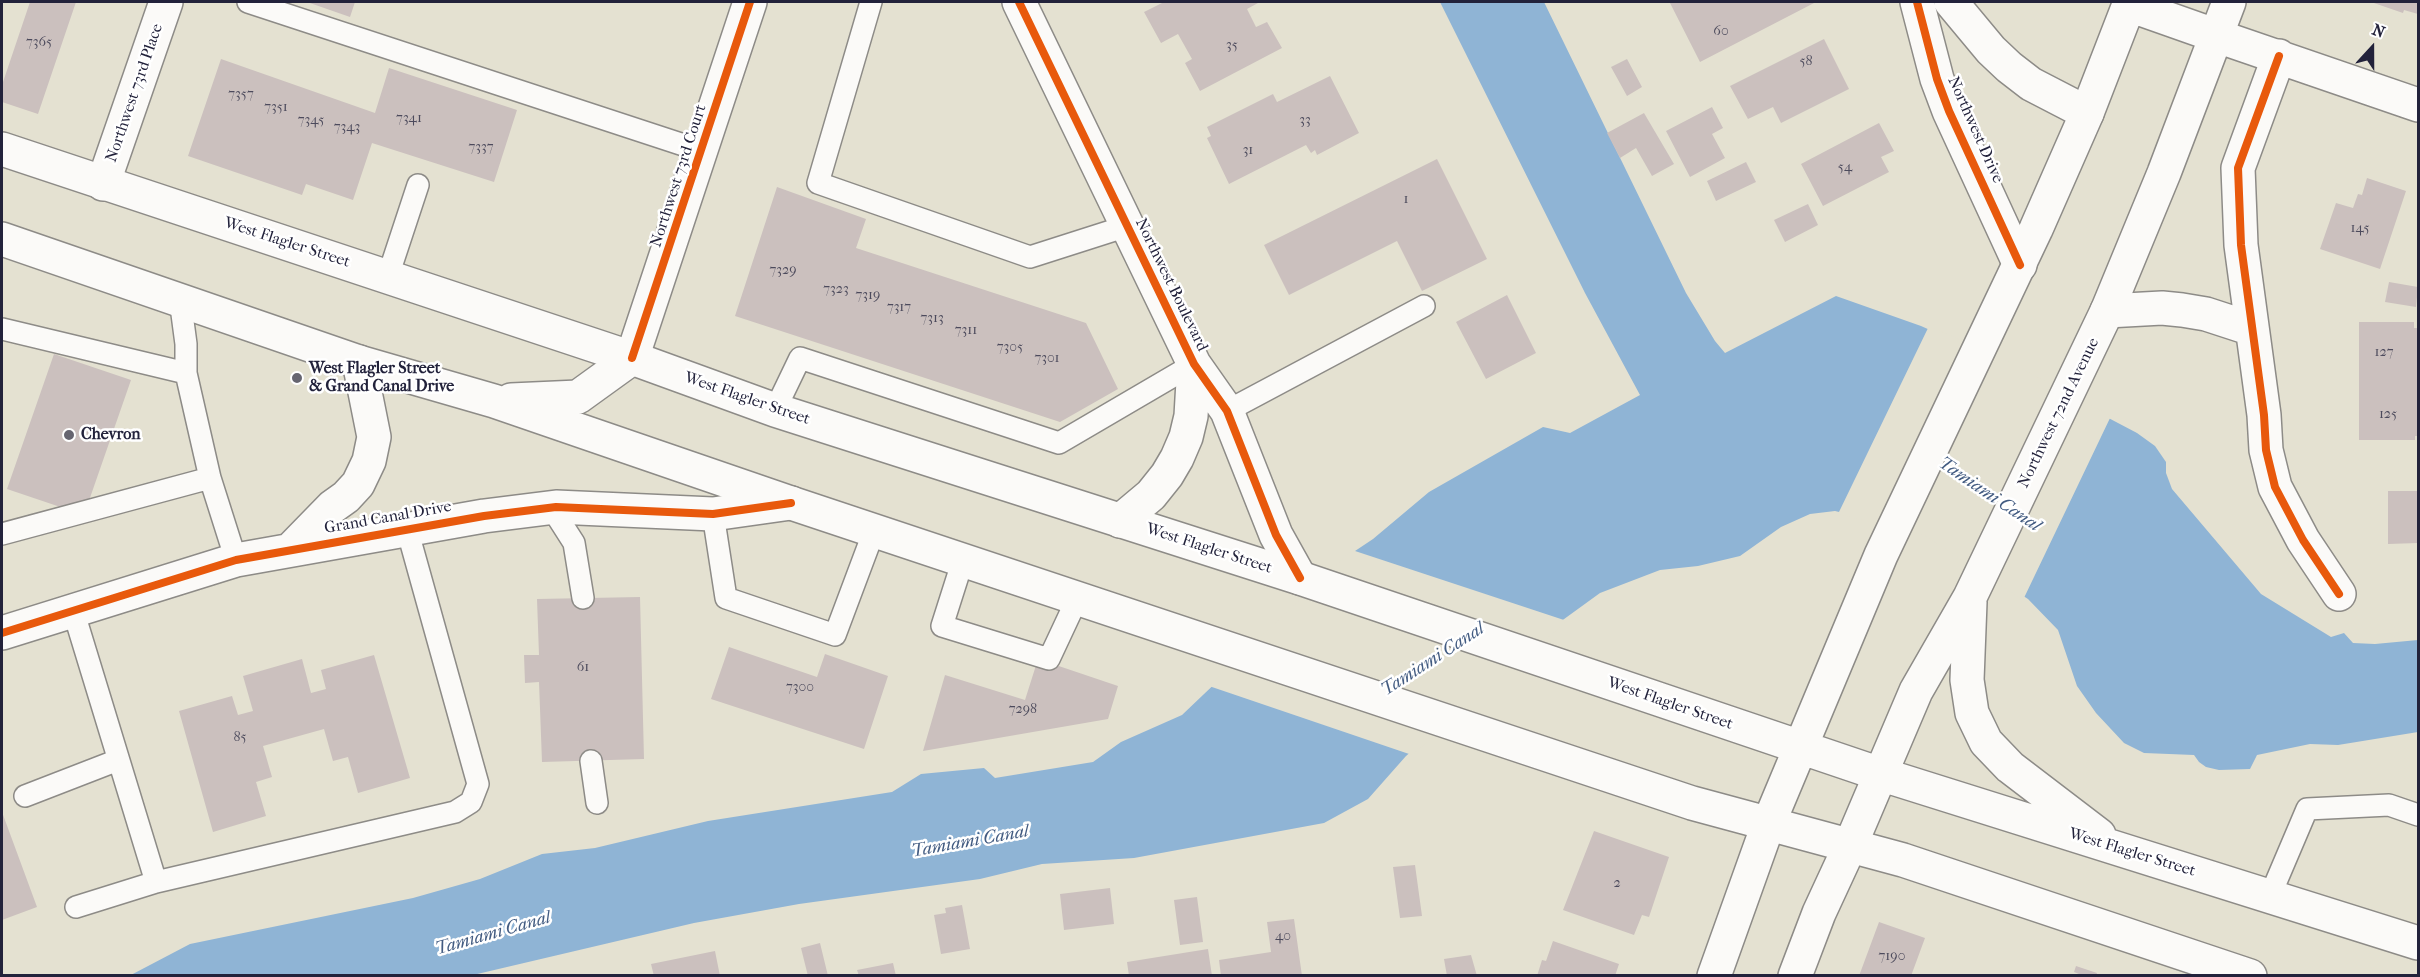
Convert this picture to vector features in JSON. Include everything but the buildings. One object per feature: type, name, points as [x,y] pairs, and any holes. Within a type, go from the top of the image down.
[{"type":"main road","name":"Northwest 73rd Place","points":[[103,184],[166,2]]},
{"type":"main road","name":"Northwest 73rd Court","points":[[632,358],[750,2]]},
{"type":"main road","name":"Northwest Boulevard","points":[[1018,2],[1194,364],[1227,411],[1276,535],[1300,578]]},
{"type":"main road","name":"Northwest Drive","points":[[1917,2],[1937,80],[1949,111],[2020,265]]},
{"type":"main road","points":[[1951,2],[1991,50],[2009,67],[2031,84],[2087,112]]},
{"type":"main road","name":"Northwest 72nd Avenue","points":[[1795,975],[1819,913],[1916,691],[1970,597],[2107,311],[2229,2]]},
{"type":"main road","points":[[1714,975],[1768,825],[1881,555],[1991,321],[2020,265],[2087,112],[2129,3],[2217,36],[2418,105]]},
{"type":"main road","points":[[2279,56],[2238,168],[2241,245],[2266,450],[2275,487],[2303,540],[2339,594]]},
{"type":"main road","name":"West Flagler Street","points":[[2,149],[632,358],[775,410],[1300,578],[1880,774],[2418,944]]},
{"type":"main road","points":[[2,239],[359,362],[494,401],[874,531],[1078,597],[1226,649],[1603,774],[1713,810],[1903,860],[2250,975]]},
{"type":"main road","points":[[2107,311],[2162,308],[2182,310],[2206,314],[2252,329]]},
{"type":"main road","points":[[494,401],[578,397],[632,358]]},
{"type":"main road","name":"Grand Canal Drive","points":[[291,549],[352,490],[369,461],[374,437],[359,362]]},
{"type":"main road","name":"Northwest Boulevard","points":[[1120,521],[1151,495],[1177,458],[1186,437],[1191,416],[1194,364]]},
{"type":"main road","name":"Grand Canal Drive","points":[[2,633],[236,560],[407,529],[551,507],[713,514],[791,503]]},
{"type":"main road","points":[[1970,597],[1967,680],[1972,712],[1986,742],[2010,767],[2118,849]]},
{"type":"lane","points":[[248,2],[702,151]]},
{"type":"lane","points":[[871,2],[818,183],[1030,257],[1127,226]]},
{"type":"lane","points":[[388,276],[418,185]]},
{"type":"lane","points":[[180,299],[186,344],[186,373],[210,478],[236,560]]},
{"type":"lane","points":[[1227,411],[1424,306]]},
{"type":"lane","points":[[2,329],[186,373]]},
{"type":"lane","points":[[775,410],[800,358],[1059,443],[1194,364]]},
{"type":"lane","points":[[2,534],[210,478]]},
{"type":"lane","points":[[551,507],[574,543],[583,598]]},
{"type":"lane","points":[[713,514],[726,598],[835,635],[874,531]]},
{"type":"lane","points":[[76,907],[156,882],[455,812],[471,802],[478,784],[407,529]]},
{"type":"lane","points":[[963,560],[942,626],[953,630],[1049,659],[1078,597]]},
{"type":"lane","points":[[73,610],[156,882]]},
{"type":"lane","points":[[25,796],[118,760]]},
{"type":"lane","points":[[591,761],[597,803]]},
{"type":"lane","points":[[2270,896],[2307,809],[2389,806],[2418,815]]},
{"type":"water","name":"Tamiami Canal","points":[[1440,2],[1544,2],[1686,293],[1715,341],[1725,353],[1836,296],[1921,326],[2002,362],[2137,433],[2155,446],[2166,462],[2166,473],[2172,489],[2261,594],[2331,637],[2344,633],[2353,643],[2375,644],[2418,640],[2418,732],[2338,745],[2310,744],[2257,755],[2250,769],[2219,770],[2206,767],[2194,755],[2144,753],[2124,743],[2096,713],[2077,686],[2058,630],[2028,599],[1926,533],[1835,511],[1810,514],[1781,527],[1740,556],[1698,566],[1660,570],[1600,593],[1560,622],[1406,756],[1368,799],[1324,823],[1134,858],[1042,864],[980,879],[799,904],[694,923],[473,975],[129,976],[190,944],[413,898],[480,879],[542,854],[595,848],[708,821],[892,792],[921,774],[984,768],[995,778],[1093,762],[1121,742],[1182,715],[1352,553],[1373,539],[1429,492],[1543,427],[1570,433],[1640,395],[1585,293]]},
{"type":"pier","points":[[1929,326],[2003,359],[2111,416],[2023,600],[1924,535],[1838,514]]},
{"type":"pier","points":[[1352,550],[1567,621],[1412,755],[1209,686]]},
{"type":"cycle path","points":[[632,358],[750,2]]},
{"type":"cycle path","points":[[1019,2],[1194,364],[1227,411],[1276,535],[1300,578]]},
{"type":"cycle path","points":[[1917,2],[1937,79],[1949,111],[2020,265]]},
{"type":"cycle path","points":[[2279,56],[2238,168],[2241,245],[2264,415],[2266,450],[2275,487],[2303,540],[2339,594]]},
{"type":"cycle path","points":[[2,633],[236,560],[484,516],[556,507],[713,514],[791,503]]},
{"type":"place","name":"West Flagler Street & Grand Canal Drive","points":[[297,378]]},
{"type":"place","name":"Chevron","points":[[69,435]]}]
